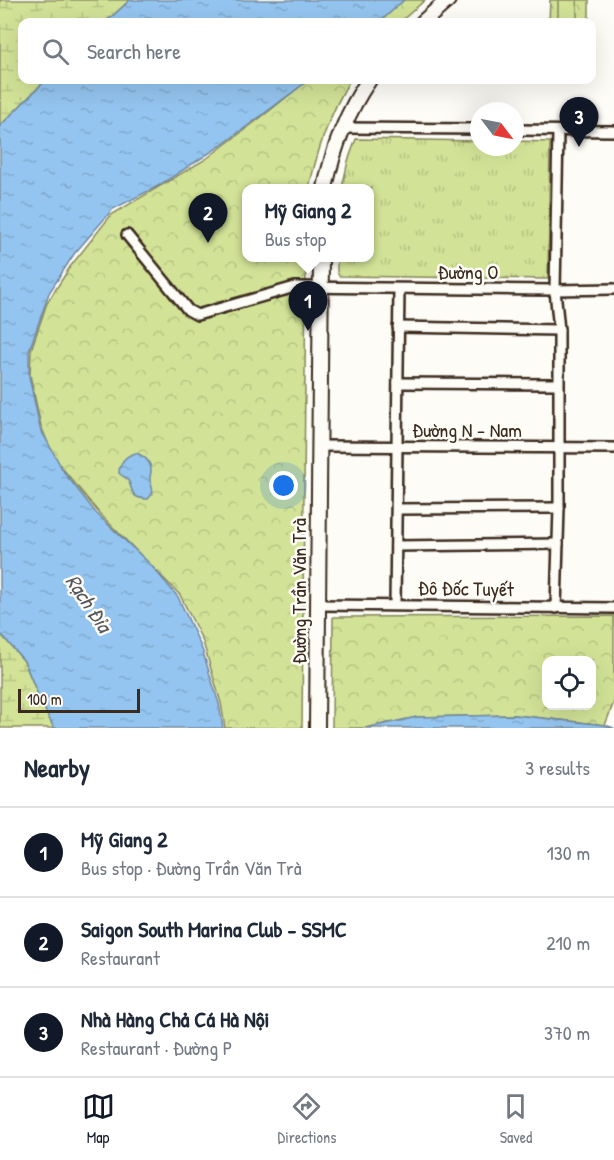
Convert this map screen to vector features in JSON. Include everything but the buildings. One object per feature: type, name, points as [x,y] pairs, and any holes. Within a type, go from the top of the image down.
[{"type":"main road","points":[[428,18],[448,0]]},
{"type":"main road","points":[[326,184],[331,160],[342,128],[366,84]]},
{"type":"main road","name":"Đường Trần Văn Trà","points":[[316,728],[321,262]]},
{"type":"street","points":[[342,128],[470,129]]},
{"type":"street","points":[[524,130],[614,131]]},
{"type":"street","points":[[556,608],[559,508],[559,330],[555,290],[558,130]]},
{"type":"street","name":"Đường O","points":[[127,235],[188,310],[201,315],[295,287],[614,289]]},
{"type":"street","points":[[395,605],[399,288]]},
{"type":"street","points":[[398,327],[559,330]]},
{"type":"street","points":[[398,383],[558,384]]},
{"type":"street","name":"Đường N - Nam","points":[[319,446],[614,448]]},
{"type":"street","points":[[396,508],[559,508]]},
{"type":"street","points":[[396,546],[558,543]]},
{"type":"street","name":"Đô Đốc Tuyết","points":[[318,605],[614,608]]},
{"type":"green space","points":[[0,0],[130,0],[110,18],[18,18],[18,84],[42,84],[0,126]]},
{"type":"green space","points":[[404,0],[425,0],[405,18],[382,18]]},
{"type":"green space","points":[[550,0],[589,0],[589,18],[549,18]]},
{"type":"green space","points":[[558,0],[577,0],[577,18],[558,18]]},
{"type":"green space","points":[[303,84],[348,84],[325,132],[310,184],[242,184],[242,262],[306,262],[302,728],[225,728],[221,703],[203,642],[180,595],[99,513],[54,458],[41,426],[30,375],[31,350],[47,303],[70,267],[111,215],[206,159]]},
{"type":"green space","points":[[356,139],[470,141],[470,156],[524,156],[524,141],[550,142],[548,279],[339,276],[337,262],[374,262],[374,184],[343,184]]},
{"type":"green space","points":[[614,616],[614,702],[605,725],[515,715],[417,717],[365,728],[332,728],[333,617]]},
{"type":"green space","points":[[0,633],[24,661],[54,728],[0,728]]},
{"type":"water","points":[[130,0],[404,0],[384,18],[110,18]]},
{"type":"water","name":"Rạch Đỉa","points":[[42,84],[304,84],[222,145],[158,186],[113,209],[74,254],[49,293],[29,351],[29,376],[40,428],[64,472],[96,513],[150,564],[178,597],[202,649],[219,704],[223,728],[54,728],[24,661],[0,633],[0,126]]},
{"type":"water","points":[[136,453],[146,459],[151,467],[150,479],[153,491],[148,499],[134,495],[127,479],[119,473],[124,460]]},
{"type":"water","points":[[515,715],[605,725],[614,728],[366,728],[417,717]]},
{"type":"place","name":"Nhà Hàng Chả Cá Hà Nội","points":[[579,147]]},
{"type":"place","name":"Saigon South Marina Club - SSMC","points":[[208,243]]},
{"type":"place","name":"Mỹ Giang 2","points":[[308,331]]}]
